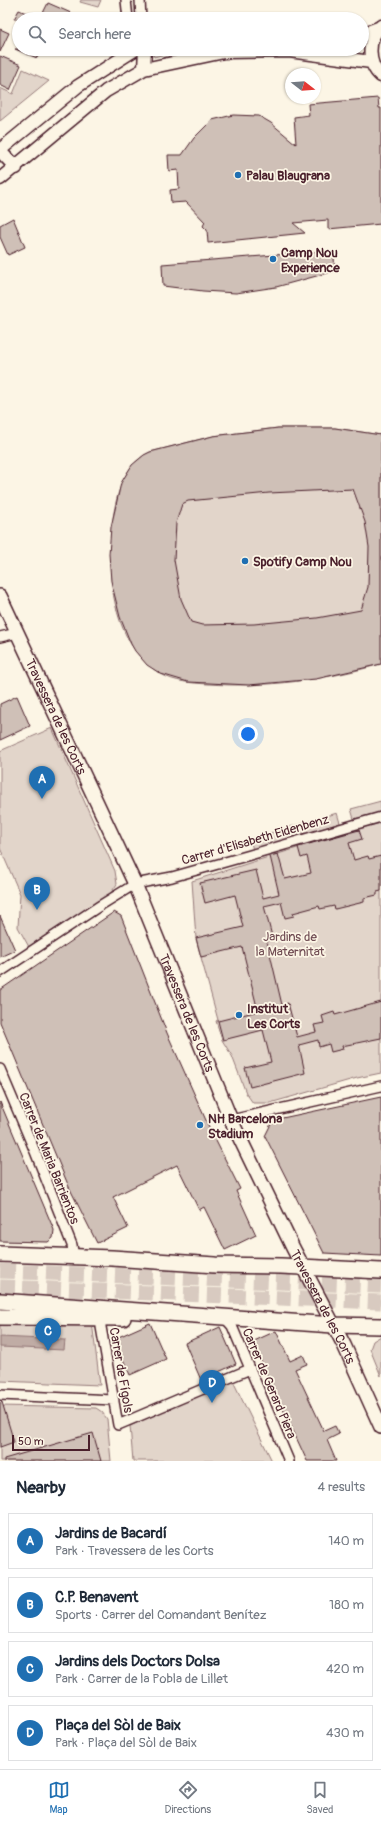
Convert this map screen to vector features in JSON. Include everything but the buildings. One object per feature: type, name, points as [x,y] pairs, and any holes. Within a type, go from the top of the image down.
[{"type":"main road","name":"Travessera de les Corts","points":[[0,596],[135,884],[230,1120],[381,1427]]},
{"type":"main road","points":[[0,1254],[74,1258],[112,1258],[215,1265],[381,1271]]},
{"type":"main road","points":[[0,1301],[332,1325],[381,1326]]},
{"type":"main road","points":[[0,1317],[101,1319],[133,1318],[155,1312]]},
{"type":"street","points":[[126,0],[127,12]]},
{"type":"street","points":[[140,0],[141,12]]},
{"type":"street","points":[[369,31],[380,27]]},
{"type":"street","points":[[380,27],[371,48],[371,62],[381,76]]},
{"type":"street","points":[[16,168],[0,151],[78,86],[124,56]]},
{"type":"street","points":[[135,56],[141,70]]},
{"type":"street","points":[[141,70],[144,56]]},
{"type":"street","points":[[0,179],[16,168],[97,98],[115,85],[141,70],[206,56]]},
{"type":"street","points":[[326,56],[371,62]]},
{"type":"street","points":[[0,637],[17,633]]},
{"type":"street","name":"Carrer d'Elisabeth Eidenbenz","points":[[0,972],[88,913],[135,884],[250,856],[381,817]]},
{"type":"street","name":"Carrer de Maria Barrientos","points":[[0,1069],[39,1161],[72,1245],[74,1258]]},
{"type":"street","points":[[230,1120],[381,1086]]},
{"type":"street","name":"Carrer de Gerard Piera","points":[[224,1316],[232,1326],[289,1461]]},
{"type":"street","name":"Carrer de Fígols","points":[[101,1319],[101,1327],[118,1425],[250,1369]]},
{"type":"street","points":[[0,1395],[114,1400]]},
{"type":"green space","points":[[81,0],[101,0],[98,7],[80,2]]},
{"type":"green space","points":[[23,69],[49,81],[0,121],[0,88],[13,94]]},
{"type":"green space","name":"Spotify Camp Nou","points":[[278,428],[335,428],[381,435],[381,664],[360,670],[317,678],[273,684],[202,684],[183,682],[166,677],[144,661],[130,643],[121,623],[115,601],[111,578],[111,533],[118,494],[124,478],[135,463],[150,452],[213,436]]},
{"type":"green space","points":[[52,728],[115,871],[117,884],[110,894],[29,947],[18,927],[20,894],[0,848],[0,751]]},
{"type":"green space","points":[[381,801],[381,812],[354,819],[351,809]]},
{"type":"green space","points":[[337,813],[340,823],[253,850],[250,839]]},
{"type":"green space","name":"Jardins de la Maternitat","points":[[381,823],[381,1073],[357,1078],[270,1103],[253,1103],[246,1093],[232,1056],[222,1040],[216,1021],[218,1020],[196,939],[192,881]]},
{"type":"green space","points":[[0,1321],[92,1322],[100,1385],[0,1381]]},
{"type":"green space","points":[[381,1336],[381,1376],[370,1349],[373,1341]]},
{"type":"green space","points":[[232,1379],[272,1461],[133,1461],[130,1426]]},
{"type":"green space","points":[[0,1406],[96,1408],[102,1412],[107,1419],[111,1461],[0,1461]]},
{"type":"shaded area","points":[[0,1337],[65,1340],[64,1350],[0,1347]]},
{"type":"tunnel","points":[[0,1271],[381,1286]]},
{"type":"tunnel","points":[[0,1287],[381,1302]]},
{"type":"place","name":"Palau Blaugrana","points":[[238,175]]},
{"type":"place","name":"Camp Nou Experience","points":[[273,259]]},
{"type":"place","name":"Spotify Camp Nou","points":[[245,561]]},
{"type":"place","name":"Jardins de Bacardí","points":[[42,799]]},
{"type":"place","name":"C.P. Benavent","points":[[37,910]]},
{"type":"place","name":"Institut Les Corts","points":[[239,1015]]},
{"type":"place","name":"NH Barcelona Stadium","points":[[200,1125]]},
{"type":"place","name":"Jardins dels Doctors Dolsa","points":[[48,1351]]},
{"type":"place","name":"Plaça del Sòl de Baix","points":[[212,1403]]}]
